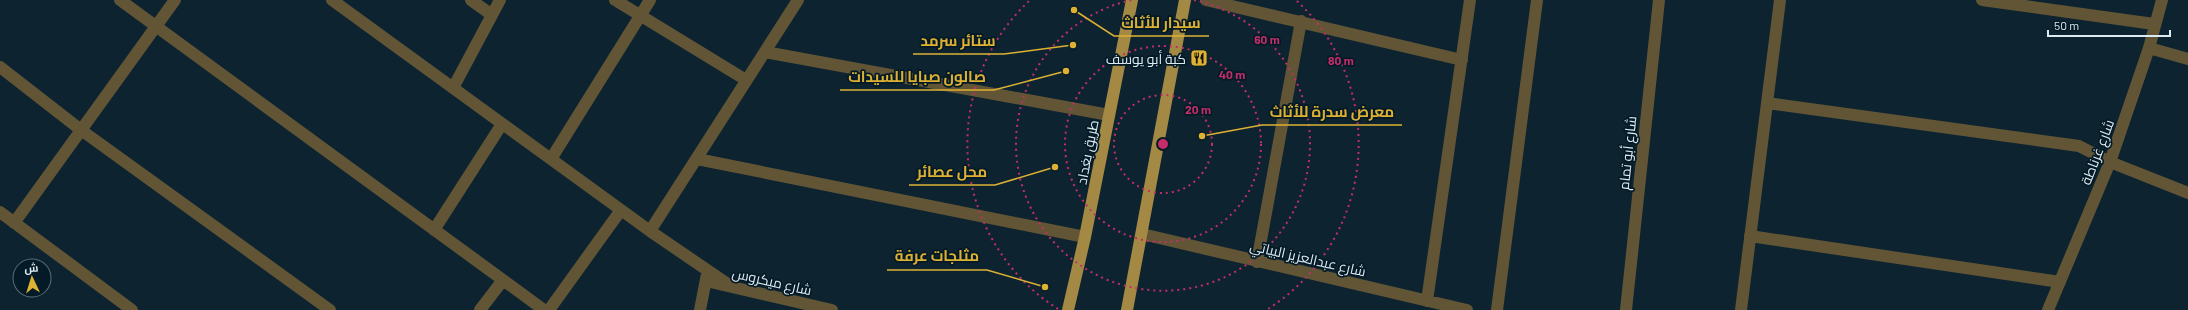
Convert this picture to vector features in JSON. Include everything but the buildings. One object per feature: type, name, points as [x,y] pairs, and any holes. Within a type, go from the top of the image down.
[{"type":"main road","name":"طريق بغداد","points":[[1068,310],[1085,237],[1132,0]]},
{"type":"main road","points":[[1127,310],[1185,0]]},
{"type":"street","points":[[120,0],[544,310]]},
{"type":"street","points":[[14,223],[175,0]]},
{"type":"street","points":[[332,0],[650,231],[707,276],[700,310]]},
{"type":"street","points":[[471,0],[492,15]]},
{"type":"street","points":[[453,88],[500,0]]},
{"type":"street","points":[[614,0],[746,80]]},
{"type":"street","points":[[551,159],[650,0]]},
{"type":"street","points":[[650,231],[798,0]]},
{"type":"street","points":[[1206,0],[1462,60]]},
{"type":"street","points":[[1427,301],[1470,0]]},
{"type":"street","points":[[1497,310],[1537,0]]},
{"type":"street","name":"شارع أبو تمام","points":[[1626,310],[1659,0]]},
{"type":"street","points":[[1741,310],[1780,0]]},
{"type":"street","points":[[1982,0],[2154,24]]},
{"type":"street","name":"شارع غرناطة","points":[[2048,310],[2110,162],[2149,48],[2154,24],[2162,0]]},
{"type":"street","points":[[1257,262],[1300,21]]},
{"type":"street","points":[[2149,48],[2188,59]]},
{"type":"street","points":[[765,52],[1109,115]]},
{"type":"street","points":[[0,67],[81,130],[330,310]]},
{"type":"street","points":[[1767,103],[2079,146],[2110,162],[2188,193]]},
{"type":"street","points":[[434,230],[502,124]]},
{"type":"street","points":[[696,159],[1085,237]]},
{"type":"street","points":[[549,310],[621,210]]},
{"type":"street","points":[[0,212],[132,310]]},
{"type":"street","name":"شارع عبدالعزيز البياتي","points":[[1142,234],[1427,301],[1446,308],[1467,310]]},
{"type":"street","points":[[1750,236],[2060,282]]},
{"type":"street","name":"شارع ميكروس","points":[[707,276],[732,287],[832,310]]},
{"type":"street","points":[[480,310],[503,280]]},
{"type":"place","name":"سيدار للأثاث","points":[[1074,10]]},
{"type":"place","name":"ستائر سرمد","points":[[1073,45]]},
{"type":"place","name":"كبة أبو يوسف","points":[[1199,58]]},
{"type":"place","name":"صالون صبايا للسيدات","points":[[1066,71]]},
{"type":"place","name":"معرض سدرة للأثاث","points":[[1202,136]]},
{"type":"place","name":"محل عصائر","points":[[1055,167]]},
{"type":"place","name":"مثلجات عرفة","points":[[1045,287]]}]
